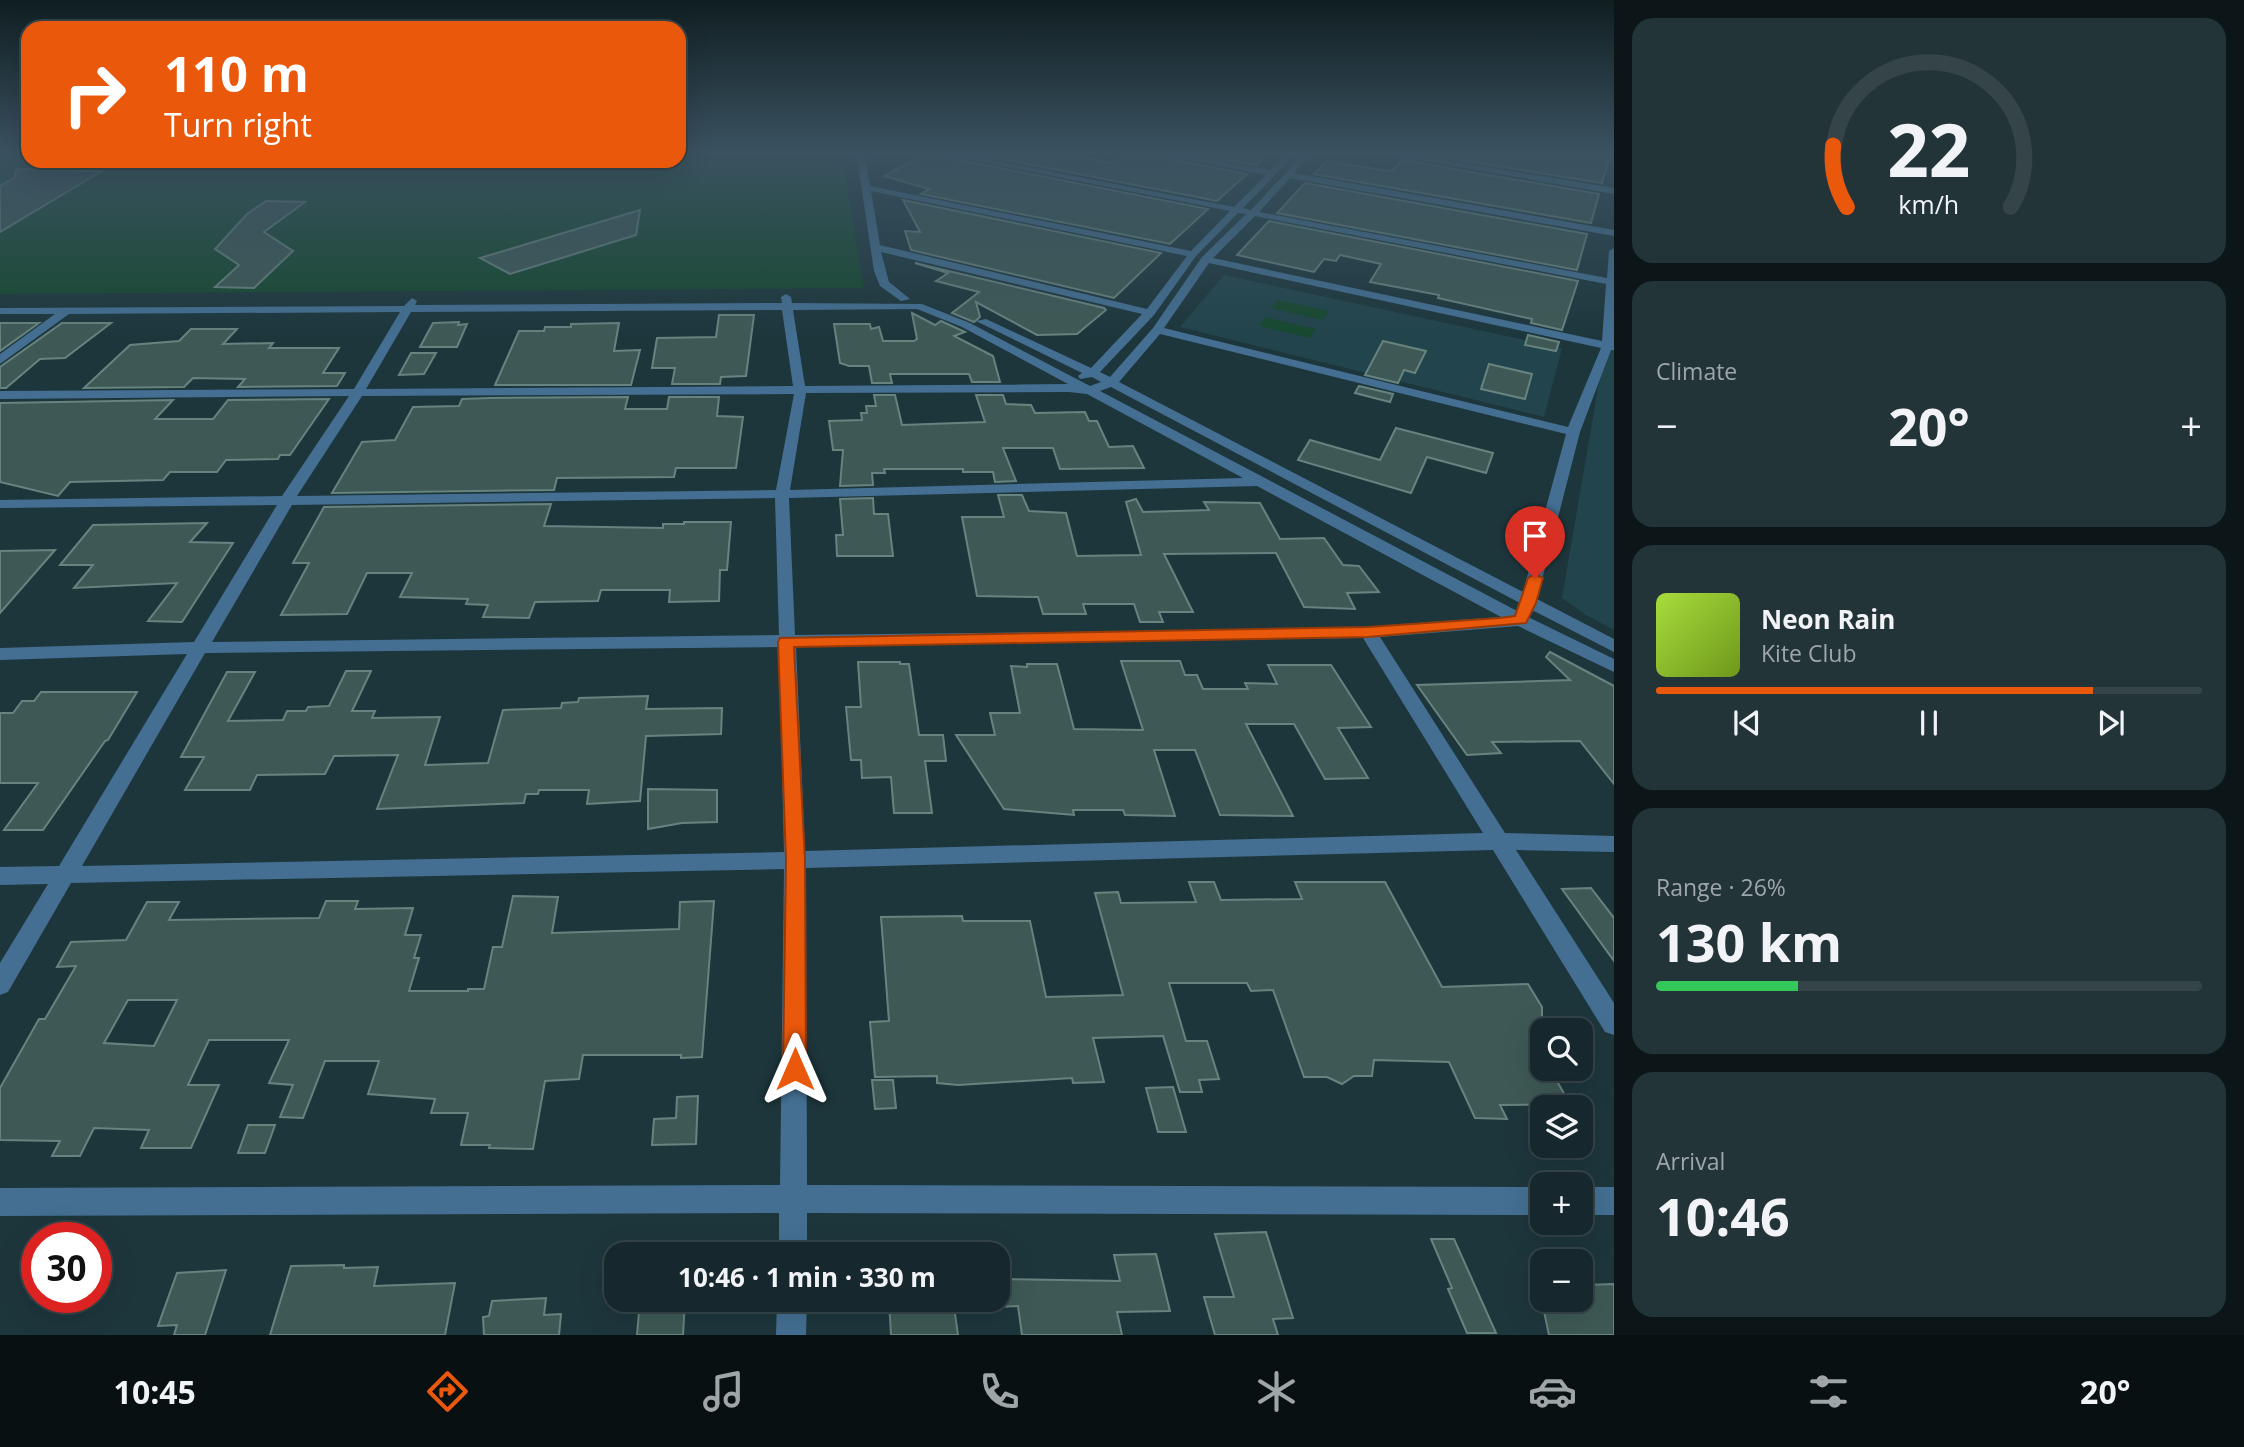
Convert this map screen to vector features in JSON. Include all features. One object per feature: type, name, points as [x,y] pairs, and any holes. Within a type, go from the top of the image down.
[{"type":"street","points":[[870,213],[874,247],[884,284],[905,299]]},
{"type":"street","points":[[992,213],[1192,254]]},
{"type":"street","points":[[0,395],[359,391],[800,392],[1070,385],[1093,373],[1150,313],[1192,254],[1233,213]]},
{"type":"street","points":[[1250,213],[1610,282]]},
{"type":"street","points":[[1504,213],[1614,233]]},
{"type":"street","points":[[1089,391],[1111,383],[1157,330],[1206,259],[1253,214]]},
{"type":"street","points":[[874,247],[1150,313]]},
{"type":"street","points":[[1520,620],[1529,603],[1573,432],[1611,346],[1610,282],[1614,251]]},
{"type":"street","points":[[1206,259],[1611,346]]},
{"type":"street","points":[[0,311],[70,307],[905,299],[945,304],[1093,373],[1614,646]]},
{"type":"street","points":[[787,301],[918,306],[933,310],[1070,385],[1089,391],[1520,620],[1614,666]]},
{"type":"street","points":[[787,301],[800,392],[782,494],[795,860],[793,1242]]},
{"type":"street","points":[[0,304],[70,307]]},
{"type":"street","points":[[0,984],[286,500],[359,391],[410,304]]},
{"type":"street","points":[[0,360],[70,307]]},
{"type":"street","points":[[1157,330],[1573,432]]},
{"type":"street","points":[[0,504],[782,494],[1258,482]]},
{"type":"street","points":[[0,654],[200,646],[786,642],[1368,632],[1520,620]]},
{"type":"street","points":[[1368,632],[1614,1024]]},
{"type":"street","points":[[0,876],[795,860],[1499,841],[1614,844]]},
{"type":"street","points":[[0,1202],[794,1199],[1530,1201]]},
{"type":"street","points":[[1593,1201],[1614,1201]]},
{"type":"street","points":[[791,1335],[792,1312]]},
{"type":"shaded area","points":[[1224,275],[1562,348],[1544,417],[1180,327]]},
{"type":"shaded area","points":[[1605,347],[1614,349],[1614,630],[1562,598]]},
{"type":"green space","points":[[0,213],[851,213],[864,288],[0,294]]},
{"type":"green space","points":[[1278,300],[1329,311],[1323,320],[1271,308]]},
{"type":"green space","points":[[1265,317],[1316,329],[1310,338],[1259,326]]},
{"type":"building","points":[[0,213],[31,213],[0,232]]},
{"type":"building","points":[[290,213],[264,232],[293,251],[254,288],[215,287],[239,265],[215,249],[247,214]]},
{"type":"building","points":[[629,213],[639,213],[636,235],[510,274],[480,258]]},
{"type":"building","points":[[910,213],[968,213],[1161,253],[1114,298],[911,250],[905,231],[920,232]]},
{"type":"building","points":[[1017,213],[1203,213],[1170,244]]},
{"type":"building","points":[[1279,213],[1473,213],[1587,234],[1577,270]]},
{"type":"building","points":[[1536,213],[1594,213],[1591,223]]},
{"type":"building","points":[[1269,221],[1578,281],[1562,330],[1531,323],[1532,319],[1438,298],[1439,295],[1370,282],[1381,264],[1340,255],[1336,261],[1324,259],[1314,272],[1237,255]]},
{"type":"building","points":[[915,263],[1106,310],[1077,334],[1037,335],[976,302],[980,317],[974,322],[952,313],[979,292],[936,281],[948,273]]},
{"type":"building","points":[[912,313],[935,325],[941,321],[965,332],[954,336],[993,356],[1000,382],[972,382],[969,374],[890,374],[892,383],[872,383],[869,366],[840,363],[834,324],[870,324],[871,329],[879,327],[883,341],[914,341],[917,339]]},
{"type":"building","points":[[719,315],[754,315],[746,376],[721,377],[720,384],[672,384],[675,368],[652,368],[657,338],[716,337]]},
{"type":"building","points":[[459,322],[458,325],[467,324],[457,347],[420,347],[433,323]]},
{"type":"building","points":[[0,323],[39,323],[0,351]]},
{"type":"building","points":[[62,323],[111,323],[65,358],[40,359],[6,388],[0,388],[0,367]]},
{"type":"building","points":[[619,323],[614,351],[640,350],[631,385],[495,385],[519,331],[544,331],[545,327],[571,327],[571,324]]},
{"type":"building","points":[[191,329],[237,329],[223,344],[273,343],[269,348],[339,348],[323,373],[345,373],[337,386],[238,387],[245,379],[193,378],[184,387],[84,388],[130,345],[179,341]]},
{"type":"building","points":[[1528,335],[1559,342],[1556,351],[1525,345]]},
{"type":"building","points":[[1383,341],[1426,351],[1415,373],[1404,370],[1398,383],[1365,375]]},
{"type":"building","points":[[411,353],[436,353],[424,374],[399,375]]},
{"type":"building","points":[[1489,364],[1532,374],[1525,399],[1481,389]]},
{"type":"building","points":[[1359,386],[1393,394],[1390,402],[1355,393]]},
{"type":"building","points":[[874,395],[895,395],[902,425],[985,422],[976,395],[1003,395],[1006,404],[1031,405],[1035,413],[1085,412],[1089,421],[1097,421],[1109,447],[1133,446],[1144,468],[1060,469],[1053,448],[1003,448],[1016,481],[995,482],[993,472],[963,472],[963,469],[884,469],[885,473],[872,473],[873,485],[840,486],[843,450],[833,450],[829,421],[862,420],[861,413],[867,413],[866,406],[876,406]]},
{"type":"building","points":[[628,397],[625,409],[667,409],[669,397],[719,397],[717,416],[743,417],[736,468],[676,468],[674,477],[557,478],[554,490],[332,493],[362,442],[395,440],[413,407],[459,406],[462,399]]},
{"type":"building","points":[[329,399],[290,455],[280,455],[278,459],[226,460],[217,472],[170,472],[163,480],[70,482],[58,496],[0,482],[0,403],[173,400],[155,419],[213,419],[228,400]]},
{"type":"building","points":[[1396,428],[1493,453],[1486,473],[1427,457],[1411,493],[1298,460],[1310,440],[1380,460]]},
{"type":"building","points":[[998,495],[1022,495],[1029,511],[1066,513],[1077,556],[1141,555],[1126,502],[1136,499],[1143,512],[1209,510],[1204,502],[1260,503],[1280,539],[1324,538],[1343,565],[1359,566],[1379,592],[1347,593],[1355,609],[1304,607],[1276,553],[1164,554],[1193,612],[1159,612],[1163,622],[1140,622],[1134,604],[1083,604],[1086,614],[1043,614],[1038,597],[977,596],[962,517],[1004,517]]},
{"type":"building","points":[[873,498],[874,514],[888,514],[893,556],[837,556],[836,535],[843,535],[840,499]]},
{"type":"building","points":[[551,504],[544,526],[663,528],[663,524],[684,522],[731,522],[727,570],[720,570],[719,601],[669,602],[670,590],[601,590],[598,601],[535,602],[529,618],[483,617],[488,605],[466,604],[468,599],[400,597],[412,573],[367,573],[347,614],[281,615],[309,563],[293,563],[324,507]]},
{"type":"building","points":[[207,523],[190,542],[233,543],[182,622],[148,621],[177,583],[74,588],[93,565],[60,565],[93,525]]},
{"type":"building","points":[[55,550],[0,613],[0,551]]},
{"type":"building","points":[[1550,652],[1614,686],[1614,784],[1580,741],[1492,742],[1501,753],[1467,755],[1417,685],[1570,680],[1546,657]]},
{"type":"building","points":[[1121,661],[1180,661],[1185,675],[1197,675],[1203,689],[1248,689],[1245,683],[1277,684],[1268,665],[1331,665],[1371,727],[1338,728],[1368,778],[1325,779],[1294,724],[1246,724],[1293,816],[1220,815],[1195,750],[1154,750],[1175,816],[1125,815],[1123,810],[1073,810],[1074,815],[1004,809],[956,735],[995,735],[990,713],[1020,713],[1011,666],[1027,667],[1027,664],[1057,664],[1074,729],[1143,730]]},
{"type":"building","points":[[858,662],[909,664],[919,735],[943,735],[946,761],[925,761],[932,813],[894,813],[891,777],[862,778],[861,760],[851,760],[846,707],[861,707]]},
{"type":"building","points":[[346,671],[371,671],[352,711],[375,711],[372,718],[440,717],[425,765],[488,763],[503,710],[561,708],[562,703],[578,702],[579,698],[648,696],[646,709],[722,708],[721,734],[646,736],[640,801],[587,804],[589,790],[539,790],[538,794],[526,794],[524,803],[377,809],[398,755],[334,756],[325,774],[257,775],[250,790],[185,790],[204,757],[181,757],[227,672],[255,672],[228,721],[283,720],[287,711],[306,711],[308,707],[329,706]]},
{"type":"building","points":[[41,692],[137,692],[108,740],[43,830],[4,830],[38,783],[0,783],[0,713],[13,713],[22,701],[34,701]]},
{"type":"building","points":[[648,789],[717,790],[717,822],[682,823],[648,829]]},
{"type":"building","points":[[1189,882],[1214,882],[1221,900],[1302,899],[1295,882],[1385,882],[1442,987],[1528,984],[1542,1007],[1542,1018],[1530,1018],[1530,1081],[1557,1081],[1565,1095],[1530,1095],[1530,1105],[1500,1105],[1507,1119],[1475,1118],[1449,1062],[1374,1060],[1372,1076],[1354,1076],[1342,1084],[1327,1077],[1304,1077],[1273,990],[1251,991],[1247,983],[1169,983],[1186,1041],[1207,1041],[1219,1079],[1199,1080],[1202,1092],[1180,1092],[1163,1036],[1093,1038],[1104,1082],[1073,1083],[1072,1078],[958,1085],[937,1083],[937,1076],[875,1077],[870,1022],[889,1021],[881,917],[962,916],[963,921],[1030,921],[1046,997],[1123,995],[1095,893],[1118,892],[1121,903],[1196,902]]},
{"type":"building","points":[[1591,888],[1614,918],[1614,961],[1562,889]]},
{"type":"building","points":[[513,896],[558,897],[552,933],[679,929],[680,902],[714,901],[702,1057],[583,1055],[579,1079],[545,1081],[533,1149],[489,1148],[490,1145],[461,1145],[468,1113],[431,1113],[435,1099],[368,1094],[379,1061],[325,1061],[303,1118],[280,1117],[293,1085],[269,1083],[289,1040],[209,1040],[188,1085],[219,1085],[191,1148],[141,1148],[149,1130],[94,1128],[80,1156],[52,1156],[60,1141],[0,1140],[0,1088],[39,1019],[45,1019],[76,966],[57,967],[71,942],[126,940],[147,902],[179,902],[169,920],[319,918],[326,901],[358,901],[355,909],[413,908],[405,935],[421,935],[414,958],[419,958],[409,991],[484,989],[493,947],[502,947]],"holes":[[[128,1000],[177,1000],[154,1046],[104,1043]]]},
{"type":"building","points":[[872,1080],[893,1080],[896,1108],[875,1109]]},
{"type":"building","points":[[1173,1087],[1186,1132],[1158,1132],[1146,1088]]},
{"type":"building","points":[[698,1096],[696,1144],[652,1145],[654,1119],[676,1118],[677,1097]]},
{"type":"building","points":[[248,1125],[275,1125],[265,1153],[238,1153]]},
{"type":"building","points":[[1266,1232],[1293,1318],[1273,1319],[1278,1335],[1215,1335],[1204,1297],[1234,1297],[1215,1234]]},
{"type":"building","points":[[1431,1239],[1454,1239],[1496,1333],[1467,1333]]},
{"type":"building","points":[[1156,1254],[1170,1311],[1117,1312],[1122,1335],[1022,1335],[1018,1306],[1010,1306],[1010,1279],[1120,1281],[1114,1255]]},
{"type":"building","points":[[344,1265],[344,1268],[378,1267],[374,1286],[455,1283],[445,1335],[270,1335],[291,1266]]},
{"type":"building","points":[[226,1270],[205,1335],[174,1335],[177,1325],[158,1326],[177,1273]]},
{"type":"building","points":[[1614,1284],[1614,1335],[1549,1335],[1544,1312],[1593,1312],[1593,1285]]},
{"type":"building","points":[[546,1298],[544,1315],[561,1314],[559,1335],[484,1335],[483,1317],[489,1316],[492,1301]]},
{"type":"building","points":[[639,1312],[684,1312],[683,1335],[637,1335]]},
{"type":"building","points":[[890,1312],[955,1312],[958,1335],[891,1335]]},
{"type":"route","points":[[795,1069],[795,860],[786,642],[1368,632],[1499,623],[1520,620],[1529,603],[1535,578]]}]
